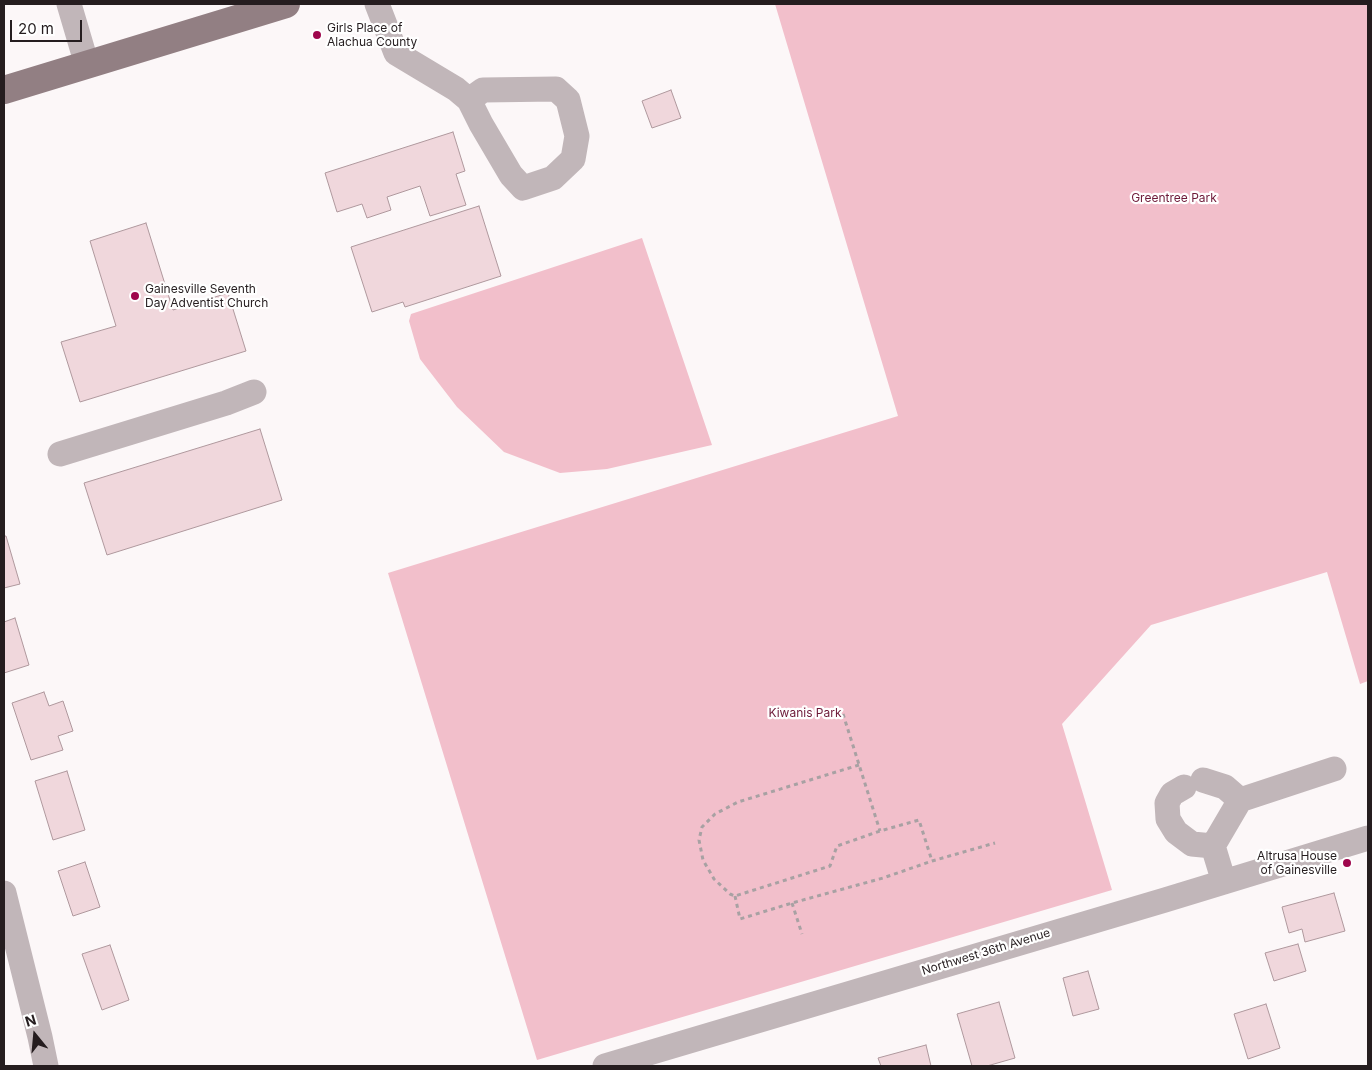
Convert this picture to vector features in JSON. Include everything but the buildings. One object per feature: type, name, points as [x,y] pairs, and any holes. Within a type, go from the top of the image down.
[{"type":"main road","points":[[4,90],[286,4]]},
{"type":"street","points":[[69,4],[87,65]]},
{"type":"street","points":[[377,4],[396,53],[456,89],[469,100],[511,175],[523,188],[553,178],[573,159],[577,136],[568,100],[556,89],[483,90],[469,100]]},
{"type":"street","points":[[60,454],[226,403],[254,392]]},
{"type":"street","points":[[1224,882],[1213,846],[1240,800],[1334,769]]},
{"type":"street","points":[[1213,846],[1192,844],[1176,832],[1168,820],[1167,803],[1172,794],[1193,783],[1225,787],[1240,800]]},
{"type":"street","name":"Northwest 36th Avenue","points":[[605,1066],[677,1056],[1368,838]]},
{"type":"street","points":[[5,908],[46,1066]]},
{"type":"path","points":[[843,714],[880,831]]},
{"type":"path","points":[[860,765],[738,802],[715,814],[702,827],[699,840],[703,860],[714,879],[730,894],[735,896],[830,866],[837,846],[919,820],[932,861]]},
{"type":"path","points":[[735,896],[740,919],[792,902],[883,878],[932,861],[995,843]]},
{"type":"path","points":[[792,902],[802,934]]},
{"type":"green space","points":[[775,4],[1368,4],[1368,681],[1360,684],[1327,572],[1151,625],[1062,724],[1112,890],[537,1060],[388,573],[898,416]]},
{"type":"green space","points":[[642,238],[712,445],[607,469],[560,473],[504,452],[457,407],[420,359],[409,321],[411,314]]},
{"type":"place","name":"Girls Place of Alachua County","points":[[317,35]]},
{"type":"place","name":"Gainesville Seventh Day Adventist Church","points":[[135,296]]},
{"type":"place","name":"Altrusa House of Gainesville","points":[[1347,863]]},
{"type":"park label","name":"Greentree Park","points":[[1174,198]]},
{"type":"park label","name":"Kiwanis Park","points":[[805,713]]}]
